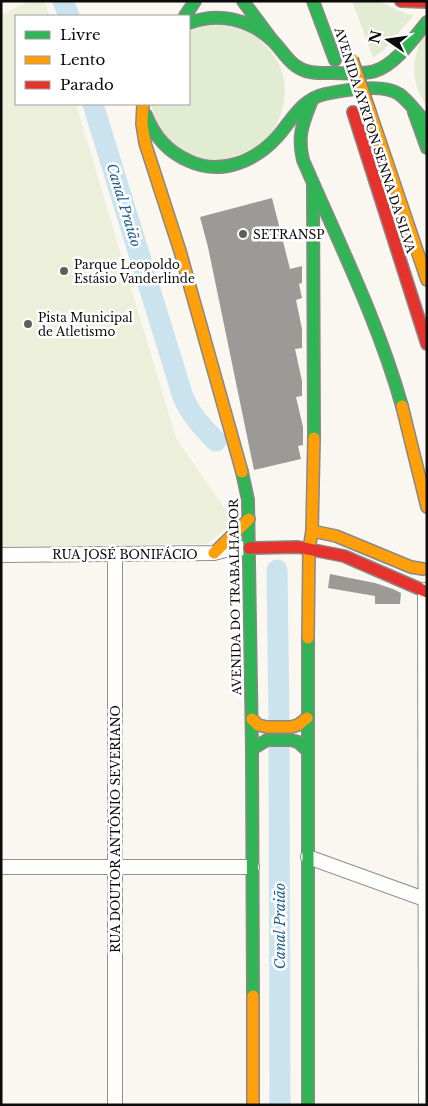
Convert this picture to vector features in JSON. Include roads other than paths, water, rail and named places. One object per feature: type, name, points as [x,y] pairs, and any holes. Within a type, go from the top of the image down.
[{"type":"main road","points":[[186,15],[195,1]]},
{"type":"main road","points":[[244,1],[293,65],[304,71],[314,73],[375,71],[393,60],[427,22]]},
{"type":"main road","points":[[401,1],[427,2]]},
{"type":"main road","name":"AVENIDA AYRTON SENNA DA SILVA","points":[[313,2],[353,112],[427,344]]},
{"type":"main road","points":[[190,22],[216,17],[236,19],[256,27],[272,40]]},
{"type":"main road","name":"AVENIDA AYRTON SENNA DA SILVA","points":[[350,55],[427,280]]},
{"type":"main road","points":[[144,105],[148,122],[160,141],[177,156],[198,165],[220,168],[243,164],[272,142],[301,106],[325,94],[381,88],[390,90],[401,95],[427,123]]},
{"type":"main road","points":[[312,100],[300,127],[299,148],[372,318],[392,373],[415,453],[427,508]]},
{"type":"main road","name":"AVENIDA DO TRABALHADOR","points":[[144,105],[142,124],[145,143],[180,251],[240,460],[248,500],[252,719],[252,1105]]},
{"type":"main road","points":[[414,110],[427,148]]},
{"type":"main road","points":[[308,1105],[307,718],[309,549],[312,530],[314,426],[313,184]]},
{"type":"main road","points":[[214,553],[249,519]]},
{"type":"main road","points":[[312,530],[336,536],[412,568],[425,568]]},
{"type":"main road","points":[[248,548],[288,547],[344,556],[426,591]]},
{"type":"main road","points":[[214,553],[238,560],[249,571]]},
{"type":"main road","points":[[410,584],[425,568]]},
{"type":"main road","points":[[252,719],[258,725],[266,727],[291,727],[307,718]]},
{"type":"main road","points":[[252,749],[266,740],[291,740],[298,742],[308,751]]},
{"type":"street","name":"RUA JOSÉ BONIFÁCIO","points":[[1,555],[214,553],[229,549],[248,548]]},
{"type":"street","name":"RUA DOUTOR ANTÔNIO SEVERIANO","points":[[115,554],[115,1105]]},
{"type":"street","points":[[426,591],[426,1105]]},
{"type":"street","points":[[308,858],[426,900]]},
{"type":"street","points":[[1,867],[252,867]]},
{"type":"waterway","name":"Canal Praião","points":[[63,1],[69,15]]},
{"type":"waterway","name":"Canal Praião","points":[[93,105],[183,397],[197,421],[216,441]]},
{"type":"waterway","name":"Canal Praião","points":[[277,570],[279,720]]},
{"type":"waterway","name":"Canal Praião","points":[[279,747],[280,1105]]},
{"type":"place","name":"SETRANSP","points":[[243,234]]},
{"type":"place","name":"Parque Leopoldo Estásio Vanderlinde","points":[[64,271]]},
{"type":"place","name":"Pista Municipal de Atletismo","points":[[28,324]]}]
